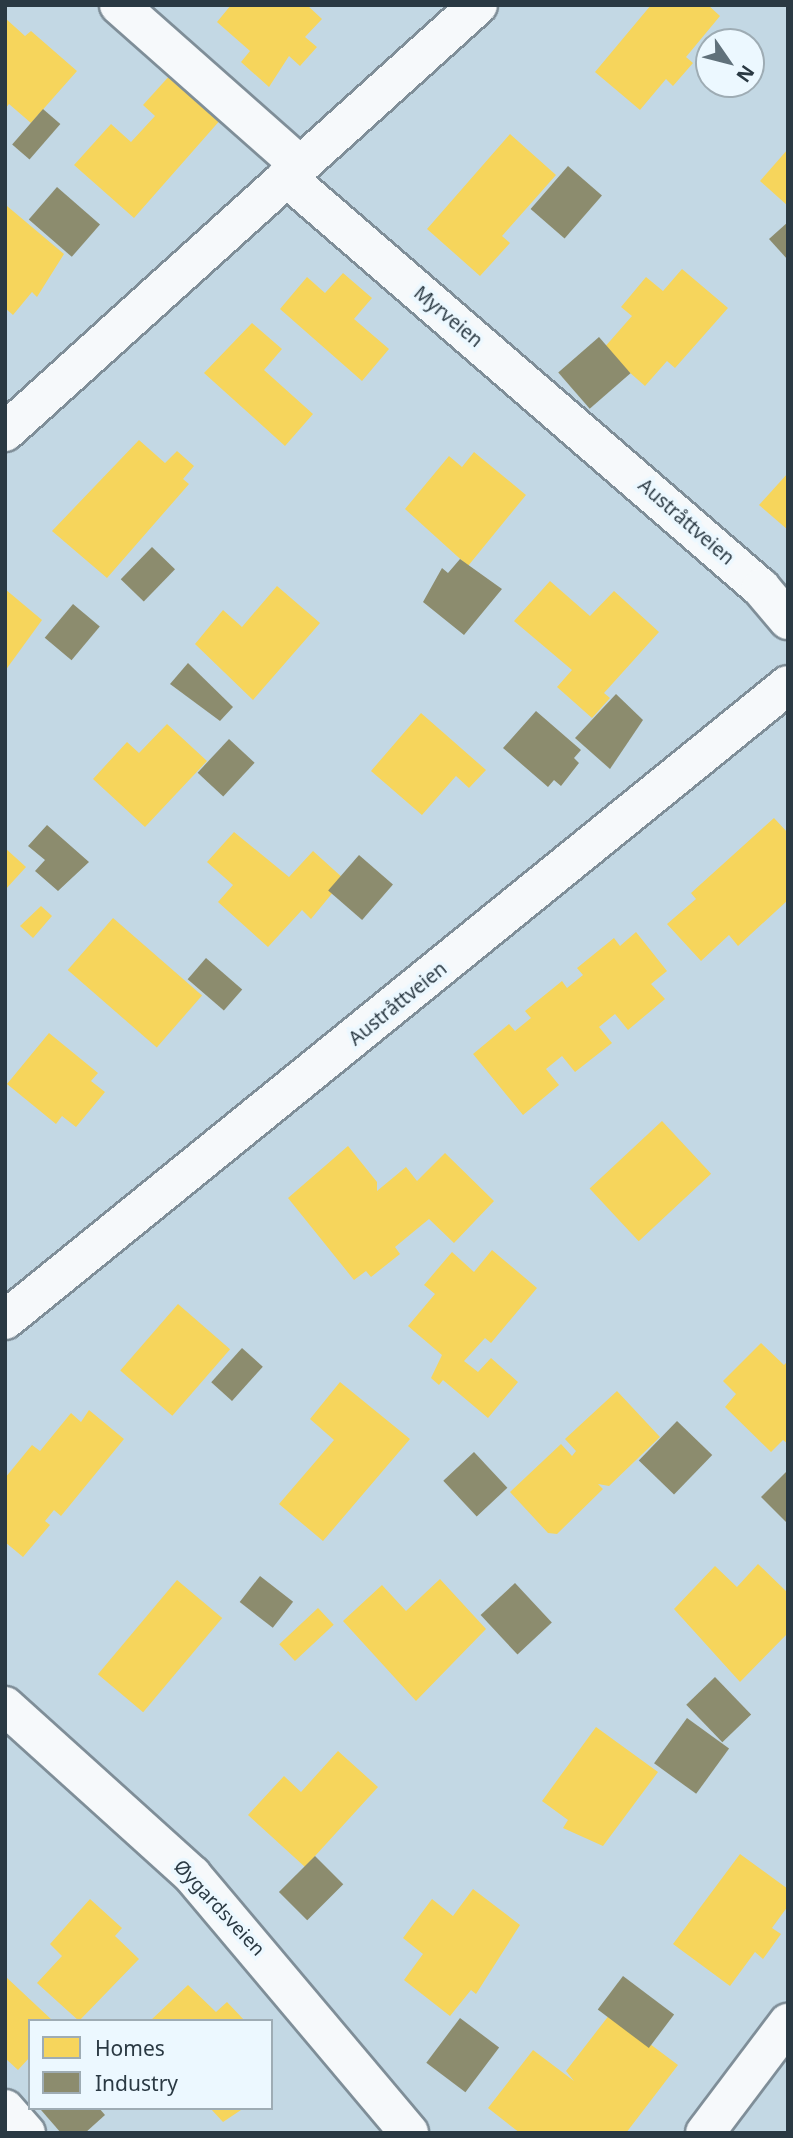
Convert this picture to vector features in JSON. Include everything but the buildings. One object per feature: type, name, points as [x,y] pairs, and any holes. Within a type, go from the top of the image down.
[{"type":"street","name":"Myrveien","points":[[119,5],[293,171],[611,456]]},
{"type":"street","points":[[5,432],[478,5]]},
{"type":"street","name":"Austråttveien","points":[[611,456],[761,588],[788,620]]},
{"type":"street","name":"Austråttveien","points":[[5,1320],[788,685]]},
{"type":"street","name":"Øygardsveien","points":[[5,1706],[192,1875],[409,2133]]},
{"type":"street","points":[[705,2133],[788,2024]]},
{"type":"street","points":[[5,2109],[26,2133]]}]
